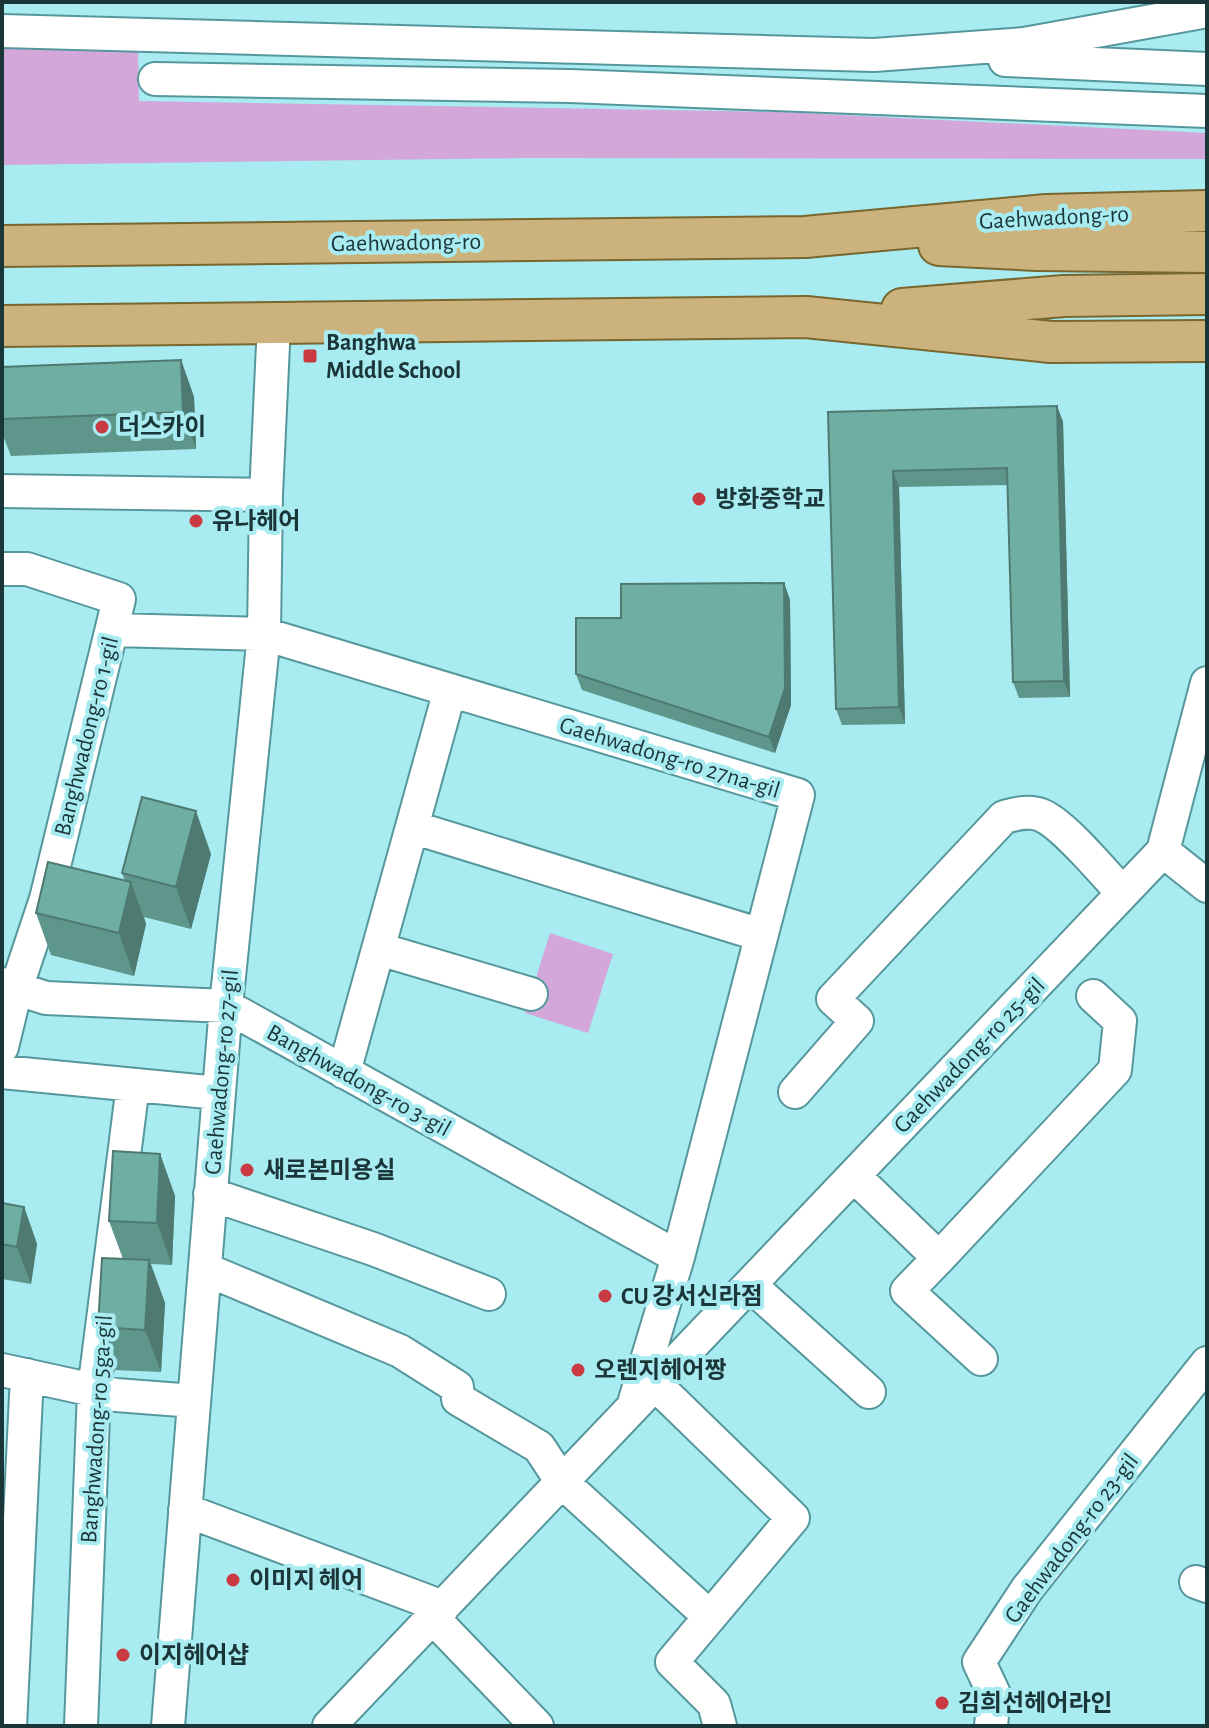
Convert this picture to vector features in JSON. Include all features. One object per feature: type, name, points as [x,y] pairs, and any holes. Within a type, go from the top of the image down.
[{"type":"main road","name":"Gaehwadong-ro","points":[[805,237],[1046,215],[1207,211]]},
{"type":"main road","name":"Gaehwadong-ro","points":[[3,246],[805,237],[1037,250],[1207,252]]},
{"type":"main road","points":[[4,326],[806,317],[1064,296],[1207,294]]},
{"type":"main road","points":[[806,317],[1051,342],[1207,341]]},
{"type":"street","points":[[1024,44],[1207,11]]},
{"type":"street","points":[[2,31],[874,55],[1207,69]]},
{"type":"street","points":[[874,55],[1024,44],[1198,49]]},
{"type":"street","points":[[155,79],[570,86],[1207,111]]},
{"type":"street","name":"Gaehwadong-ro 27-gil","points":[[168,1726],[218,1093],[264,634],[266,495],[274,323]]},
{"type":"street","points":[[2,491],[266,495]]},
{"type":"street","name":"Banghwadong-ro 1-gil","points":[[2,569],[27,569],[119,599],[46,899],[9,986]]},
{"type":"street","points":[[113,630],[264,634]]},
{"type":"street","name":"Gaehwadong-ro 27na-gil","points":[[264,634],[798,795],[678,1257],[633,1407]]},
{"type":"street","name":"Gaehwadong-ro 25-gil","points":[[331,1725],[1163,851],[1200,737],[1207,683]]},
{"type":"street","points":[[344,1072],[450,690]]},
{"type":"street","points":[[795,1092],[857,1021],[833,999],[1004,817],[1022,813],[1040,814],[1123,893]]},
{"type":"street","points":[[412,827],[761,935]]},
{"type":"street","points":[[1163,851],[1207,886]]},
{"type":"street","points":[[379,949],[531,994]]},
{"type":"street","points":[[2,1047],[9,986]]},
{"type":"street","name":"Banghwadong-ro 3-gil","points":[[9,986],[46,998],[226,1006],[678,1257]]},
{"type":"street","points":[[981,1359],[907,1291],[1115,1070],[1120,1021],[1093,996]]},
{"type":"street","points":[[2,1072],[218,1093]]},
{"type":"street","name":"Banghwadong-ro 5ga-gil","points":[[81,1726],[94,1390],[133,1085]]},
{"type":"street","points":[[854,1176],[939,1258]]},
{"type":"street","points":[[210,1194],[373,1249],[489,1294]]},
{"type":"street","points":[[205,1269],[400,1351],[457,1387],[458,1399],[539,1447],[562,1482],[710,1617]]},
{"type":"street","points":[[750,1285],[869,1392]]},
{"type":"street","name":"Gaehwadong-ro 23-gil","points":[[991,1726],[994,1694],[979,1662],[1027,1589],[1207,1363]]},
{"type":"street","points":[[10,1726],[14,1373],[116,1395],[194,1401]]},
{"type":"street","points":[[655,1384],[793,1518],[672,1662],[714,1704],[720,1726]]},
{"type":"street","points":[[185,1510],[438,1613],[537,1726]]},
{"type":"shaded area","points":[[2,47],[138,48],[139,101],[780,112],[1207,133],[1207,159],[522,158],[2,165]]},
{"type":"shaded area","points":[[550,933],[613,954],[588,1033],[525,1013]]},
{"type":"building","points":[[181,360],[183,412],[2,419],[2,367]]},
{"type":"building","points":[[1057,406],[1064,681],[1013,682],[1007,468],[893,471],[899,707],[836,709],[828,412]]},
{"type":"building","points":[[784,583],[785,688],[769,737],[576,674],[576,618],[621,618],[621,584]]},
{"type":"building","points":[[142,797],[196,811],[176,887],[122,873]]},
{"type":"building","points":[[48,862],[131,882],[119,933],[36,913]]},
{"type":"building","points":[[113,1151],[160,1154],[157,1223],[109,1221]]},
{"type":"building","points":[[2,1203],[24,1207],[17,1247],[2,1244]]},
{"type":"building","points":[[102,1258],[149,1260],[145,1330],[98,1327]]},
{"type":"place","name":"Banghwa Middle School","points":[[310,356]]},
{"type":"place","name":"더스카이","points":[[102,427]]},
{"type":"place","name":"방화중학교","points":[[699,499]]},
{"type":"place","name":"유나헤어","points":[[196,521]]},
{"type":"place","name":"새로본미용실","points":[[247,1170]]},
{"type":"place","name":"CU 강서신라점","points":[[605,1296]]},
{"type":"place","name":"오렌지헤어짱","points":[[578,1370]]},
{"type":"place","name":"이미지 헤어","points":[[233,1580]]},
{"type":"place","name":"이지헤어샵","points":[[123,1655]]},
{"type":"place","name":"김희선헤어라인","points":[[942,1703]]}]
